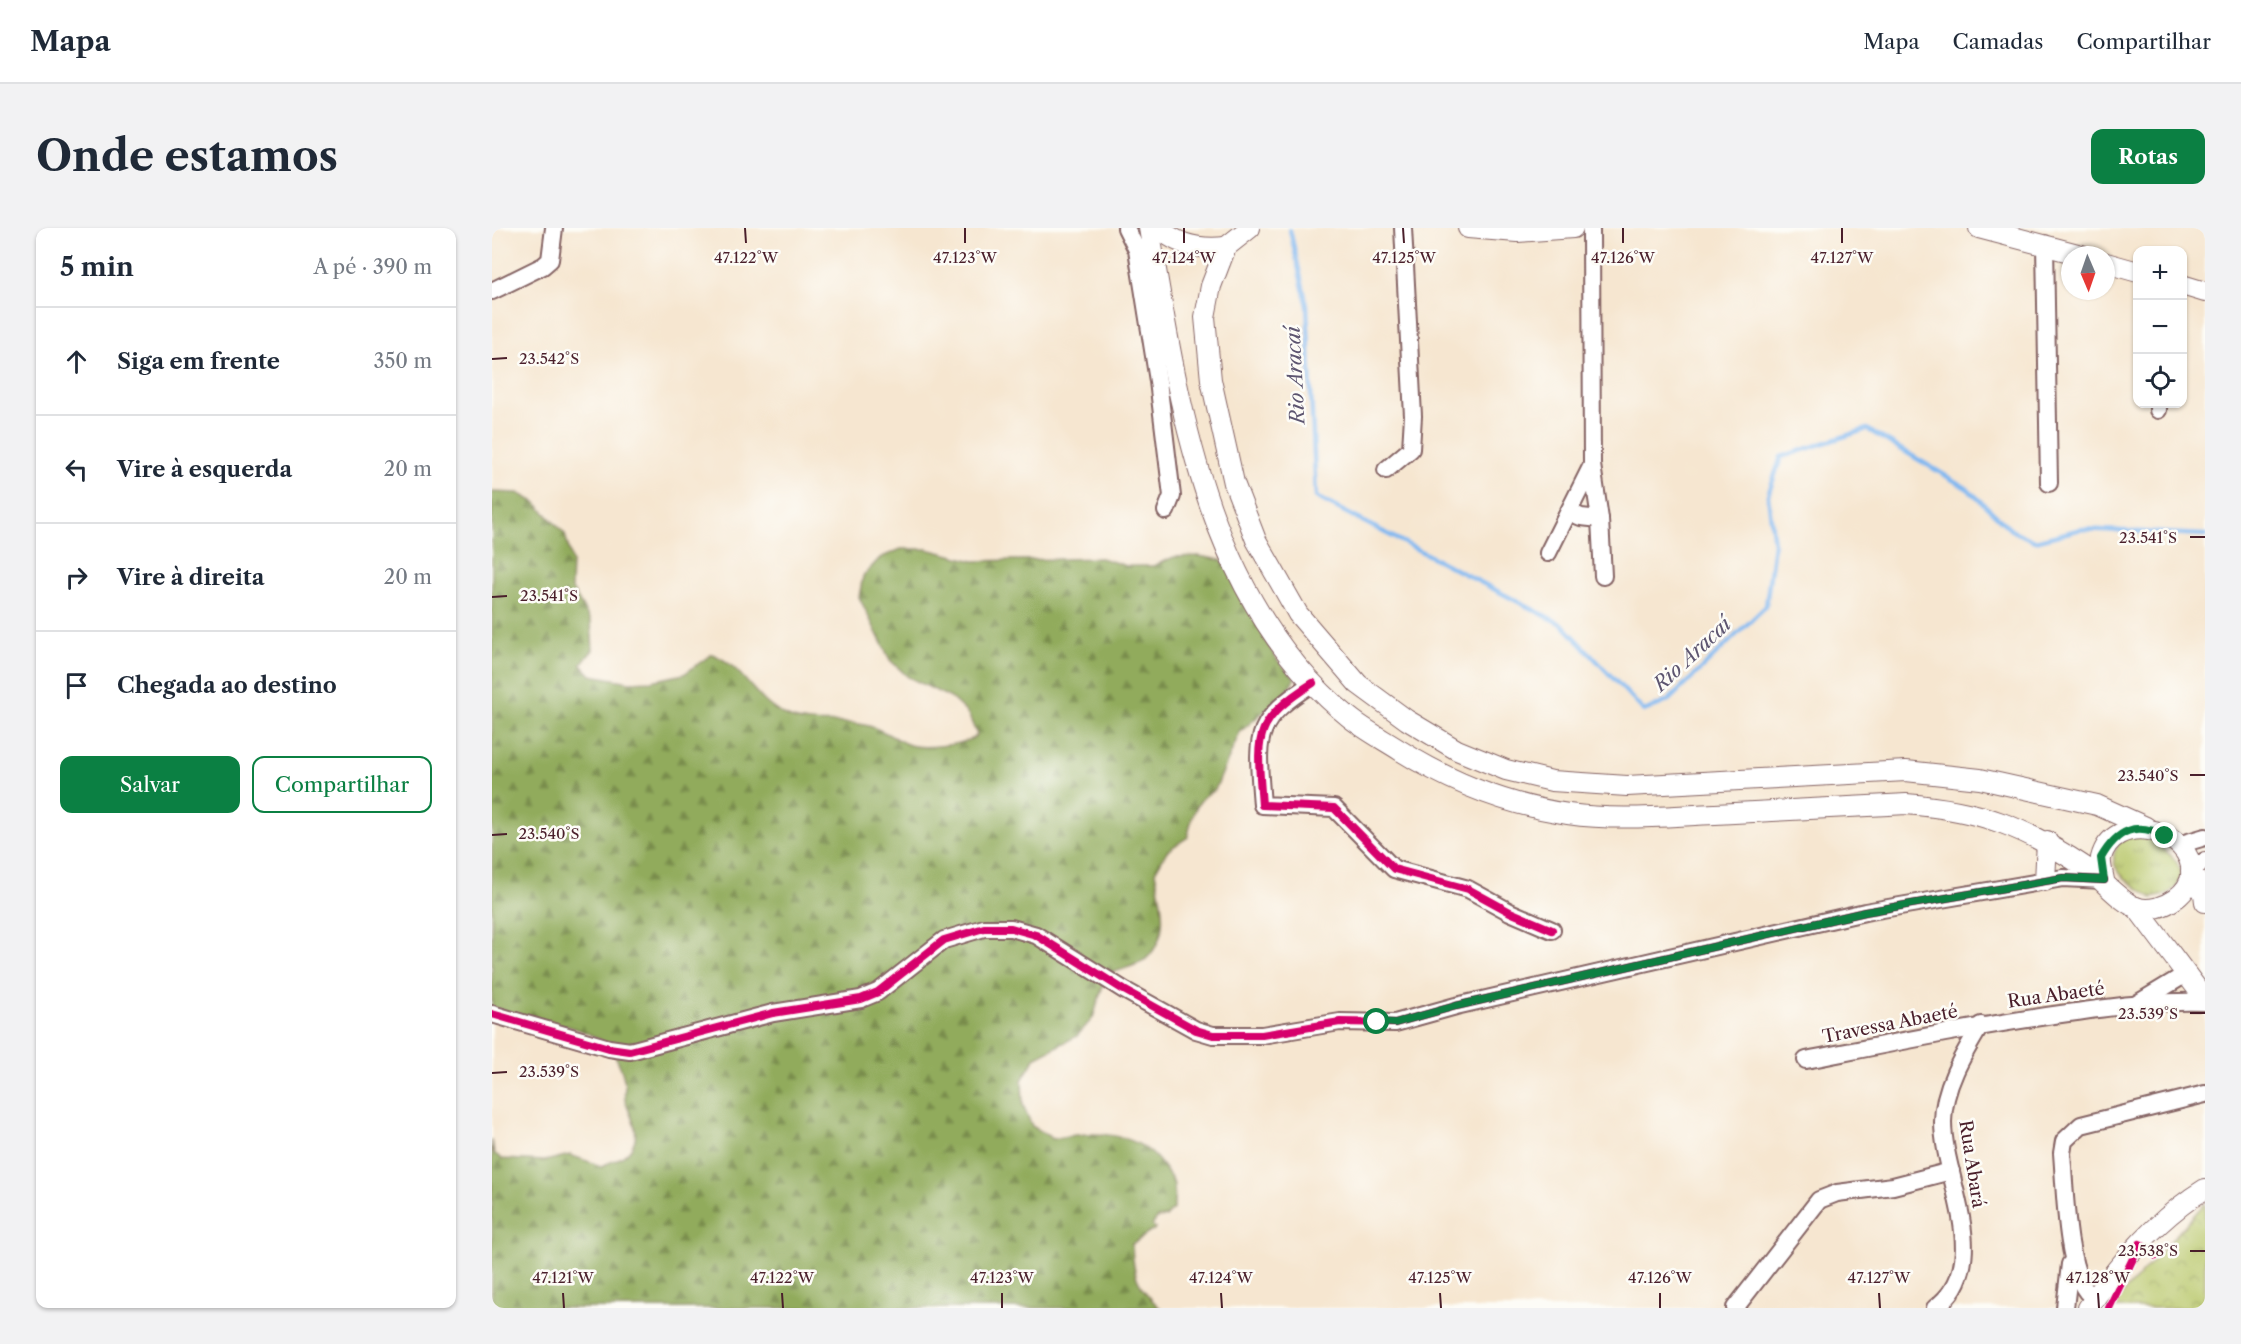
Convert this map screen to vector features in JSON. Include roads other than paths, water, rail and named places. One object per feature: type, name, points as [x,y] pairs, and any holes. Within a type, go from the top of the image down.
[{"type":"main road","points":[[1149,228],[1169,345],[1200,471],[1221,540],[1266,624],[1313,683],[1350,718],[1444,776],[1533,807],[1569,814],[1622,819],[1906,804],[1972,813],[2007,824],[2047,842],[2104,880],[2136,907],[2205,1001]]},
{"type":"main road","points":[[1159,228],[1172,238],[1192,246],[1226,247]]},
{"type":"main road","points":[[1250,228],[1226,247],[1211,286],[1205,317],[1211,380],[1234,483],[1256,540],[1298,614],[1358,684],[1407,720],[1456,750],[1506,770],[1552,782],[1626,786],[1906,771],[1980,779],[2097,806],[2152,829],[2178,845],[2196,867],[2205,902]]},
{"type":"main road","points":[[1468,228],[1517,232],[1573,228]]},
{"type":"main road","points":[[1979,228],[2061,249]]},
{"type":"main road","points":[[2115,266],[2133,271]]},
{"type":"main road","points":[[2187,287],[2205,292]]},
{"type":"main road","points":[[2104,880],[2101,858],[2111,843],[2127,830],[2152,829]]},
{"type":"main road","points":[[2045,881],[2047,842]]},
{"type":"main road","points":[[2136,907],[2157,908],[2175,899],[2183,893],[2196,867]]},
{"type":"main road","points":[[2093,1301],[2130,1254],[2181,1204],[2205,1189]]},
{"type":"street","points":[[492,291],[543,266],[550,260],[554,228]]},
{"type":"street","points":[[1126,228],[1137,250],[1158,381],[1172,496],[1166,511]]},
{"type":"street","points":[[1386,470],[1411,449],[1413,416],[1403,228]]},
{"type":"street","points":[[1591,228],[1592,465],[1600,519],[1603,576]]},
{"type":"street","points":[[2045,244],[2049,483]]},
{"type":"street","points":[[1548,553],[1592,465]]},
{"type":"street","points":[[1569,512],[1581,517],[1600,519]]},
{"type":"street","points":[[1313,683],[1284,702],[1265,722],[1259,755],[1262,805],[1334,808],[1394,868],[1468,889],[1510,912],[1552,930]]},
{"type":"street","points":[[2178,845],[2205,837]]},
{"type":"street","points":[[492,1014],[609,1048],[630,1051],[773,1013],[861,999],[878,992],[944,940],[984,928],[1011,928],[1036,935],[1124,990],[1196,1030],[1232,1037],[1262,1035],[1340,1022],[1395,1023],[1456,1006],[1865,912],[2063,878],[2104,880]]},
{"type":"street","name":"Rua Abaeté","points":[[2135,1004],[2186,974]]},
{"type":"street","name":"Rua Abaeté","points":[[1981,1025],[2135,1004],[2205,1001]]},
{"type":"street","name":"Travessa Abaeté","points":[[1806,1060],[1981,1025]]},
{"type":"street","name":"Rua Abará","points":[[1935,1308],[1952,1289],[1965,1256],[1962,1224],[1943,1121],[1959,1061],[1981,1025]]},
{"type":"street","points":[[2093,1301],[2079,1282],[2072,1251],[2062,1153],[2064,1141],[2081,1125],[2205,1094]]},
{"type":"street","points":[[1735,1308],[1819,1200],[1837,1193],[1893,1186],[1951,1171]]},
{"type":"street","points":[[2065,1308],[2072,1251]]},
{"type":"waterway","name":"Rio Aracaí","points":[[1290,230],[1307,306],[1316,497],[1563,625],[1644,711],[1668,701],[1766,606],[1774,544],[1768,495],[1781,457],[1867,429],[1968,489],[2011,530],[2035,541],[2081,529],[2205,535]]}]
